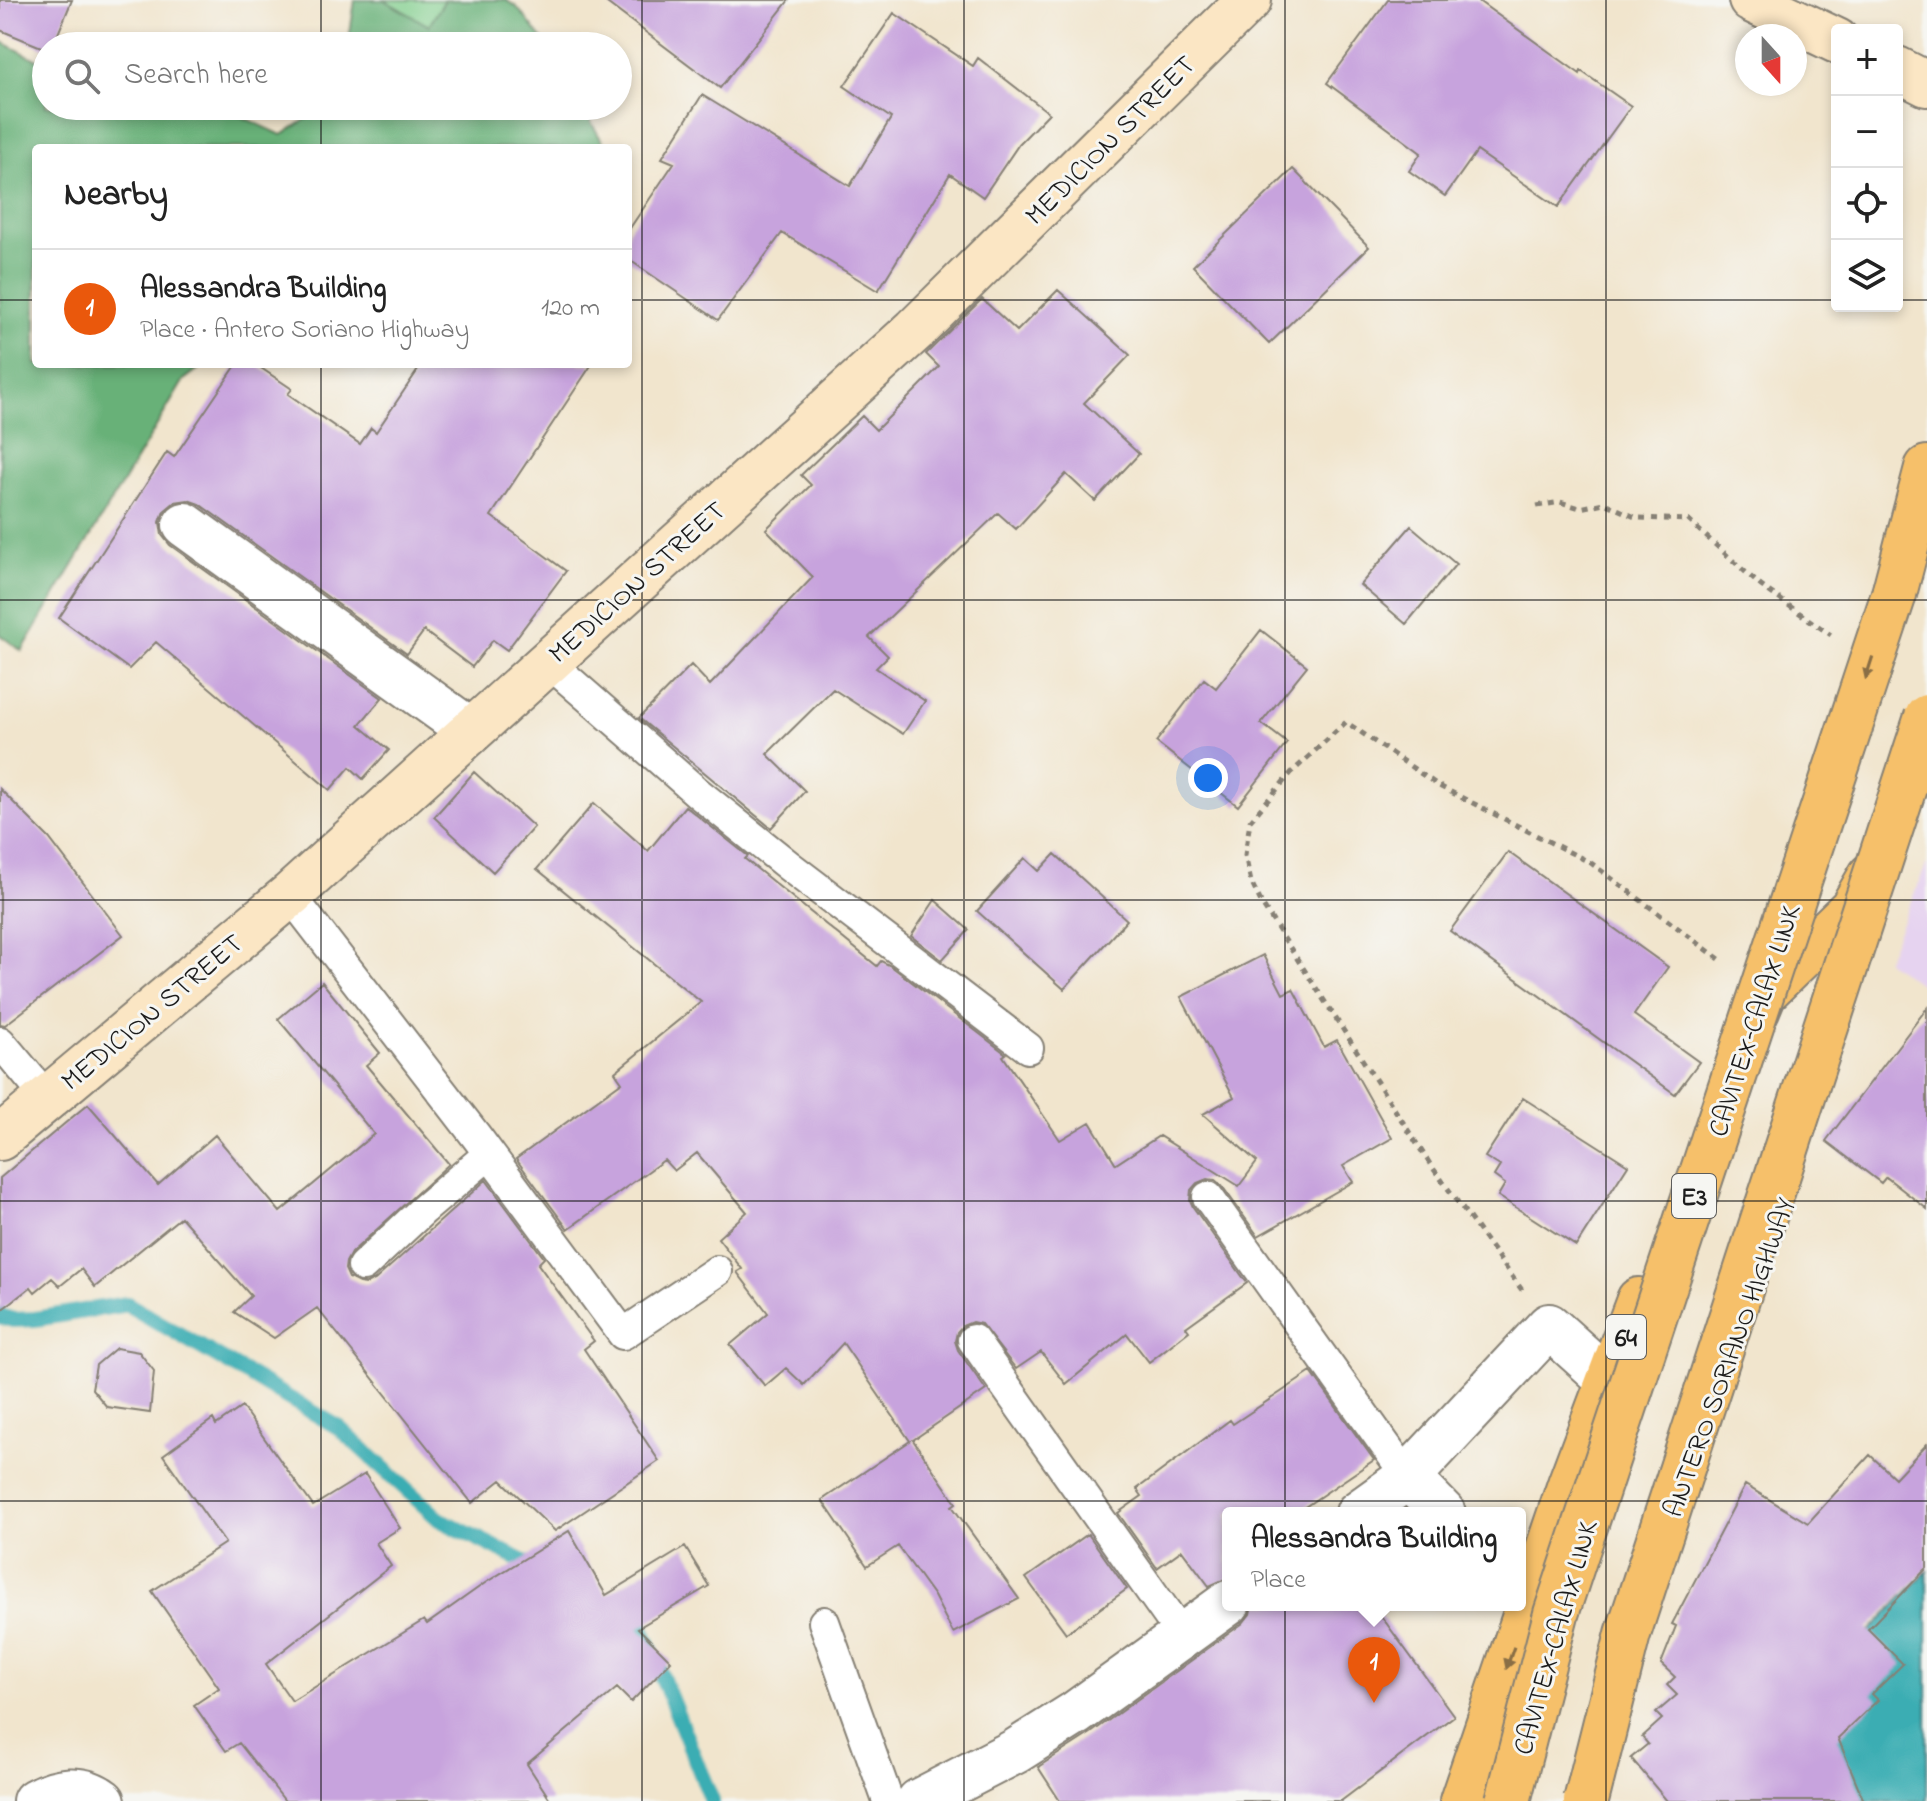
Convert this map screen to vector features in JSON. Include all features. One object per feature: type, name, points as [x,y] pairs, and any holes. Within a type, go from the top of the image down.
[{"type":"main road","name":"CAVITEX–CALAX LINK","points":[[1508,1801],[1556,1614],[1894,594],[1927,468]]},
{"type":"main road","points":[[1586,1801],[1628,1634],[1927,717]]},
{"type":"main road","name":"ANTERO SORIANO HIGHWAY","points":[[1526,1593],[1685,1179],[1764,993],[1852,908],[1875,868],[1927,757]]},
{"type":"main road","name":"ANTERO SORIANO HIGHWAY","points":[[1577,1801],[1666,1529],[1842,1038],[1852,908]]},
{"type":"main road","name":"ANTERO SORIANO HIGHWAY","points":[[1462,1801],[1520,1611]]},
{"type":"street","name":"MEDICION STREET","points":[[0,1138],[290,895],[915,330],[1249,0]]},
{"type":"street","points":[[1751,0],[1831,38]]},
{"type":"street","points":[[1903,72],[1927,84]]},
{"type":"street","points":[[185,525],[471,731]]},
{"type":"street","points":[[1366,1507],[1408,1477],[1549,1326],[1609,1380]]},
{"type":"street","points":[[1408,1477],[1437,1507]]},
{"type":"street","points":[[919,1801],[1016,1751],[1076,1713],[1222,1607]]},
{"type":"street","points":[[35,1801],[62,1791],[81,1790],[103,1801]]},
{"type":"lane","points":[[547,661],[698,793],[1028,1048]]},
{"type":"lane","points":[[290,895],[623,1334],[717,1271]]},
{"type":"lane","points":[[0,1042],[47,1098]]},
{"type":"lane","points":[[363,1266],[489,1154]]},
{"type":"lane","points":[[1208,1197],[1408,1477]]},
{"type":"lane","points":[[973,1340],[1182,1635]]},
{"type":"lane","points":[[824,1622],[888,1801]]},
{"type":"path","points":[[1537,506],[1560,502],[1580,508],[1604,503],[1637,518],[1688,520],[1761,586],[1835,638]]},
{"type":"path","points":[[1549,1326],[1430,1164],[1263,906],[1251,882],[1245,855],[1250,821],[1291,773],[1346,722],[1439,786],[1591,863],[1764,993]]},
{"type":"shaded area","points":[[1927,863],[1927,989],[1886,961]]},
{"type":"green space","points":[[355,0],[384,0],[429,26],[445,0],[505,0],[516,6],[537,32],[350,32]]},
{"type":"green space","points":[[384,0],[445,0],[429,26]]},
{"type":"green space","points":[[0,41],[32,57],[32,120],[249,120],[282,135],[305,120],[590,120],[604,144],[32,144],[32,368],[200,368],[184,380],[22,651],[0,635]]},
{"type":"water","points":[[1927,1571],[1927,1801],[1837,1801],[1779,1727]]},
{"type":"building","points":[[0,0],[72,0],[59,32],[32,32],[32,43],[0,30]]},
{"type":"building","points":[[603,0],[789,0],[720,88]]},
{"type":"building","points":[[1388,0],[1477,0],[1580,74],[1581,71],[1631,106],[1558,207],[1477,151],[1445,196],[1409,171],[1421,153],[1327,83]]},
{"type":"building","points":[[894,13],[973,66],[978,58],[1049,113],[1019,144],[983,197],[950,174],[878,291],[782,233],[718,320],[632,262],[632,225],[674,163],[662,158],[702,95],[850,186],[891,118],[844,86]]},
{"type":"building","points":[[1293,169],[1369,247],[1269,344],[1193,266]]},
{"type":"building","points":[[1058,290],[1130,355],[1084,403],[1139,454],[1095,501],[1066,474],[1016,529],[998,513],[869,637],[888,656],[876,668],[925,701],[903,734],[833,689],[767,754],[805,791],[771,828],[639,718],[691,665],[710,685],[813,577],[766,529],[811,485],[801,475],[862,416],[876,430],[939,367],[926,354],[982,299],[1017,331]]},
{"type":"building","points":[[234,368],[261,368],[292,389],[288,394],[360,444],[371,428],[376,432],[419,368],[589,368],[491,516],[566,571],[507,650],[493,640],[472,667],[424,631],[407,654],[199,504],[188,500],[175,502],[164,511],[160,522],[162,535],[170,545],[382,698],[359,725],[389,750],[363,779],[350,767],[330,790],[156,642],[129,669],[59,618],[167,452],[174,457]]},
{"type":"building","points":[[1411,526],[1456,564],[1406,624],[1360,585]]},
{"type":"building","points":[[1261,630],[1307,666],[1261,723],[1287,743],[1238,806],[1156,742],[1204,679],[1216,688]]},
{"type":"building","points":[[474,772],[534,827],[493,872],[434,817]]},
{"type":"building","points":[[0,789],[49,838],[123,935],[5,1025],[0,1024]]},
{"type":"building","points":[[594,803],[648,851],[685,806],[877,966],[881,961],[891,966],[1006,1054],[1003,1056],[1060,1140],[1090,1122],[1116,1164],[1159,1136],[1239,1186],[1257,1162],[1203,1114],[1234,1097],[1181,997],[1263,955],[1283,994],[1293,989],[1324,1047],[1337,1040],[1392,1138],[1343,1166],[1353,1182],[1258,1236],[1222,1186],[1215,1180],[1207,1179],[1197,1183],[1191,1190],[1193,1207],[1247,1283],[1186,1327],[1189,1331],[1149,1362],[1127,1334],[1066,1384],[1041,1352],[1016,1369],[981,1324],[972,1322],[962,1326],[955,1341],[958,1350],[986,1390],[913,1440],[956,1503],[952,1506],[1019,1599],[953,1633],[934,1596],[898,1546],[867,1566],[822,1500],[910,1441],[843,1343],[804,1385],[786,1368],[765,1386],[730,1345],[768,1313],[737,1272],[742,1269],[718,1238],[747,1212],[697,1153],[674,1171],[664,1160],[568,1229],[516,1159],[622,1082],[615,1072],[701,1002],[537,869]]},
{"type":"building","points":[[1508,852],[1668,967],[1634,1015],[1699,1062],[1675,1094],[1450,931]]},
{"type":"building","points":[[1055,854],[1127,920],[1064,989],[977,911],[1025,858],[1039,871]]},
{"type":"building","points":[[935,900],[969,930],[942,960],[911,936]]},
{"type":"building","points":[[322,982],[380,1053],[366,1065],[449,1164],[351,1253],[345,1269],[349,1278],[366,1284],[375,1280],[486,1180],[544,1258],[538,1264],[594,1341],[584,1349],[659,1461],[555,1531],[501,1480],[472,1503],[317,1308],[274,1338],[234,1312],[251,1296],[181,1217],[95,1287],[81,1269],[60,1286],[52,1278],[35,1292],[31,1287],[0,1311],[0,1178],[88,1104],[158,1185],[215,1135],[280,1212],[374,1134],[278,1019]]},
{"type":"building","points":[[1927,1008],[1927,1209],[1886,1177],[1881,1183],[1826,1141]]},
{"type":"building","points":[[1523,1098],[1628,1165],[1576,1246],[1498,1196],[1505,1184],[1494,1176],[1500,1166],[1485,1157]]},
{"type":"building","points":[[116,1348],[139,1352],[154,1371],[150,1413],[107,1407],[92,1389],[96,1365]]},
{"type":"building","points":[[1311,1372],[1374,1460],[1305,1507],[1222,1507],[1222,1581],[1209,1586],[1182,1550],[1157,1568],[1118,1513],[1142,1496],[1137,1489],[1230,1420],[1233,1424]]},
{"type":"building","points":[[242,1407],[313,1506],[365,1474],[400,1528],[376,1543],[391,1566],[266,1664],[292,1701],[424,1620],[427,1624],[485,1583],[569,1531],[606,1595],[685,1547],[709,1586],[638,1628],[671,1661],[631,1702],[617,1688],[527,1764],[551,1801],[285,1801],[239,1743],[226,1751],[194,1705],[219,1688],[152,1591],[225,1543],[163,1455],[213,1419],[216,1425]]},
{"type":"building","points":[[1927,1444],[1927,1568],[1868,1629],[1903,1664],[1872,1694],[1878,1700],[1838,1738],[1864,1801],[1667,1801],[1631,1758],[1648,1744],[1642,1737],[1662,1719],[1656,1713],[1677,1695],[1667,1685],[1675,1677],[1661,1664],[1676,1626],[1672,1624],[1745,1485],[1808,1523],[1870,1455],[1895,1478]]},
{"type":"building","points":[[1088,1534],[1127,1589],[1066,1633],[1026,1578]]},
{"type":"building","points":[[1251,1611],[1377,1611],[1454,1716],[1341,1801],[1060,1801],[1038,1767],[1091,1733],[1243,1623]]},
{"type":"waterway","points":[[0,1316],[13,1320],[35,1319],[127,1304],[338,1427],[439,1519],[540,1570]]},
{"type":"waterway","points":[[625,1613],[639,1620],[712,1801]]},
{"type":"place","name":"Alessandra Building","points":[[1374,1703]]}]
